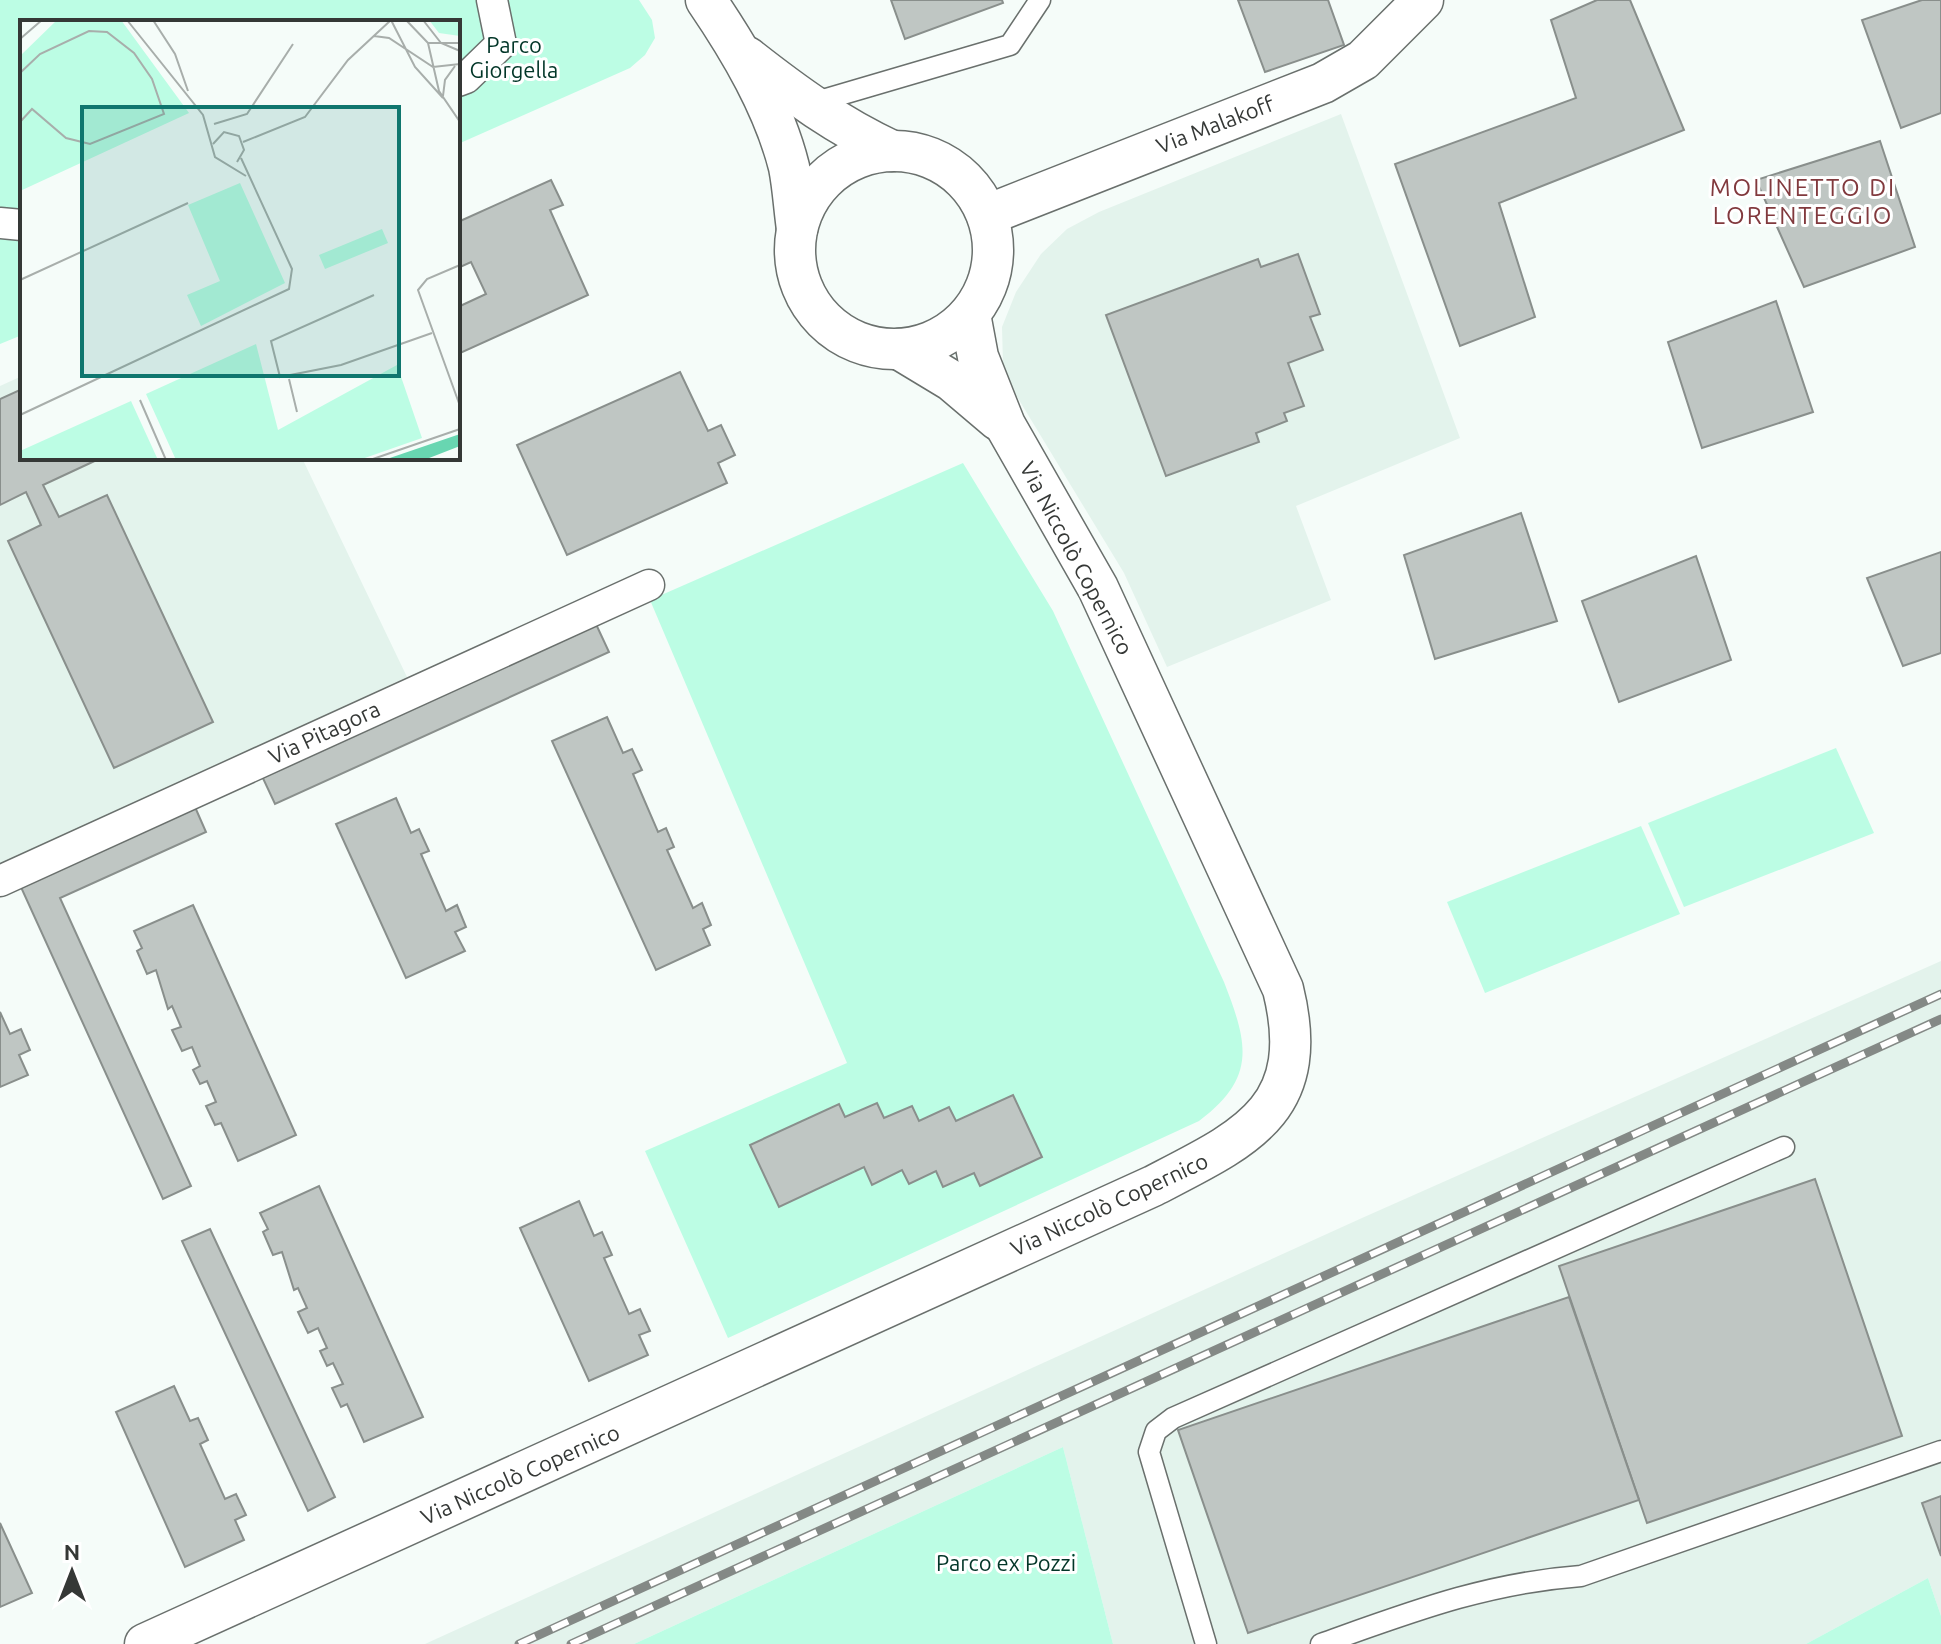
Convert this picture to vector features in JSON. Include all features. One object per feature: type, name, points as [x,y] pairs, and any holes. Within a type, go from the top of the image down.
[{"type":"street","points":[[460,80],[501,44],[492,0]]},
{"type":"street","points":[[706,0],[741,52],[788,166],[797,229],[796,263],[811,305],[842,335],[872,347],[899,349],[925,345],[949,333],[970,314],[989,280],[993,260],[987,215],[978,198],[958,174],[920,155],[892,151],[870,154],[831,174],[804,208],[797,229]]},
{"type":"street","name":"Via Malakoff","points":[[987,215],[1323,83],[1363,60],[1423,0]]},
{"type":"street","points":[[741,52],[807,105],[848,131],[892,151]]},
{"type":"street","points":[[0,223],[20,225]]},
{"type":"street","name":"Via Niccolò Copernico","points":[[145,1644],[1153,1186],[1227,1147],[1250,1132],[1268,1112],[1288,1070],[1291,1042],[1283,989],[1098,588],[1005,425],[978,357],[970,314]]},
{"type":"street","points":[[899,349],[952,381],[1005,425]]},
{"type":"street","name":"Via Pitagora","points":[[0,881],[649,585]]},
{"type":"lane","points":[[807,105],[1010,45],[1040,0]]},
{"type":"lane","points":[[1206,1644],[1149,1452],[1156,1431],[1173,1418],[1784,1147]]},
{"type":"lane","points":[[1321,1644],[1463,1594],[1536,1579],[1581,1576],[1941,1451]]},
{"type":"shaded area","points":[[1341,114],[1460,438],[1296,506],[1331,600],[1167,667],[1124,573],[1016,395],[1003,364],[1002,327],[1016,292],[1041,254],[1067,229],[1099,212]]},
{"type":"shaded area","points":[[20,377],[20,460],[303,460],[407,677],[0,865],[0,386]]},
{"type":"shaded area","points":[[1941,961],[1941,1616],[1928,1578],[1806,1644],[1113,1644],[1063,1447],[634,1644],[425,1644],[1362,1218]]},
{"type":"green space","name":"Parco Giorgella","points":[[0,0],[639,0],[652,20],[655,38],[645,55],[630,68],[460,143],[460,20],[20,20],[20,336],[0,344]]},
{"type":"green space","points":[[963,463],[1053,611],[1224,982],[1242,1042],[1239,1074],[1218,1105],[1199,1121],[728,1338],[645,1151],[847,1063],[650,600]]},
{"type":"green space","points":[[1836,748],[1874,833],[1684,907],[1648,823]]},
{"type":"green space","points":[[1641,826],[1680,914],[1485,993],[1447,902]]},
{"type":"green space","name":"Parco ex Pozzi","points":[[1063,1447],[1113,1644],[634,1644]]},
{"type":"green space","points":[[1928,1578],[1941,1616],[1941,1644],[1806,1644]]},
{"type":"building","points":[[891,0],[1002,0],[1003,3],[905,39]]},
{"type":"building","points":[[1238,0],[1328,0],[1344,45],[1265,72]]},
{"type":"building","points":[[1597,0],[1630,0],[1684,130],[1499,203],[1535,317],[1460,346],[1395,164],[1576,98],[1551,20]]},
{"type":"building","points":[[1922,0],[1941,0],[1941,113],[1901,128],[1862,20]]},
{"type":"building","points":[[1880,141],[1915,247],[1804,287],[1756,180]]},
{"type":"building","points":[[551,180],[563,205],[550,210],[588,295],[460,353],[460,306],[486,294],[471,262],[460,267],[460,221]]},
{"type":"building","points":[[1298,254],[1320,314],[1310,317],[1323,350],[1288,363],[1304,406],[1284,413],[1287,421],[1256,433],[1259,442],[1166,476],[1106,315],[1258,259],[1261,267]]},
{"type":"building","points":[[1776,301],[1813,412],[1702,448],[1668,342]]},
{"type":"building","points":[[680,372],[708,431],[721,425],[735,455],[718,463],[727,483],[567,555],[517,445]]},
{"type":"building","points":[[20,390],[20,460],[97,460],[43,485],[59,517],[107,495],[213,722],[114,768],[8,541],[41,525],[26,492],[0,505],[0,399]]},
{"type":"building","points":[[1521,513],[1557,621],[1435,659],[1404,555]]},
{"type":"building","points":[[1941,552],[1941,653],[1903,666],[1867,578]]},
{"type":"building","points":[[1696,556],[1731,660],[1619,702],[1582,601]]},
{"type":"building","points":[[595,622],[609,652],[275,804],[261,774]]},
{"type":"building","points":[[607,717],[623,753],[632,749],[642,770],[633,774],[658,832],[666,828],[674,847],[667,850],[693,908],[702,903],[711,925],[703,929],[710,945],[656,970],[552,741]]},
{"type":"building","points":[[396,798],[411,833],[419,829],[429,851],[421,854],[446,911],[457,905],[466,927],[455,932],[465,951],[406,978],[336,824]]},
{"type":"building","points":[[195,807],[206,832],[60,898],[191,1186],[163,1199],[20,885]]},
{"type":"building","points":[[193,905],[296,1135],[238,1161],[221,1123],[215,1125],[206,1106],[216,1102],[207,1081],[200,1084],[193,1070],[200,1066],[192,1047],[182,1051],[172,1030],[181,1027],[172,1006],[168,1009],[156,970],[147,974],[137,951],[142,948],[134,931]]},
{"type":"building","points":[[0,1012],[10,1034],[21,1029],[30,1050],[19,1055],[28,1075],[0,1087]]},
{"type":"building","points":[[1013,1095],[1042,1157],[980,1186],[974,1173],[943,1187],[936,1171],[909,1184],[902,1170],[872,1185],[864,1167],[779,1207],[750,1145],[839,1104],[845,1117],[877,1103],[884,1118],[912,1106],[919,1121],[949,1107],[956,1121]]},
{"type":"building","points":[[1815,1179],[1902,1436],[1647,1523],[1559,1266]]},
{"type":"building","points":[[319,1186],[423,1417],[364,1442],[347,1404],[341,1407],[332,1388],[343,1384],[333,1363],[327,1366],[320,1351],[327,1348],[318,1328],[308,1333],[298,1312],[307,1308],[298,1288],[294,1290],[282,1252],[273,1255],[263,1232],[268,1229],[260,1213]]},
{"type":"building","points":[[579,1201],[594,1236],[602,1232],[612,1255],[604,1258],[629,1314],[640,1309],[650,1331],[639,1335],[648,1355],[589,1381],[520,1228]]},
{"type":"building","points":[[210,1229],[335,1497],[308,1511],[182,1241]]},
{"type":"building","points":[[1569,1297],[1639,1500],[1248,1633],[1178,1430]]},
{"type":"building","points":[[174,1386],[190,1421],[198,1418],[208,1440],[200,1444],[225,1499],[236,1494],[246,1515],[235,1520],[244,1540],[185,1567],[116,1412]]},
{"type":"building","points":[[1941,1496],[1941,1556],[1922,1503]]},
{"type":"building","points":[[0,1523],[32,1593],[0,1607]]},
{"type":"railway","points":[[519,1644],[1941,994]]},
{"type":"railway","points":[[571,1644],[1941,1019]]},
{"type":"district","name":"MOLINETTO DI LORENTEGGIO","points":[[1803,201]]}]
